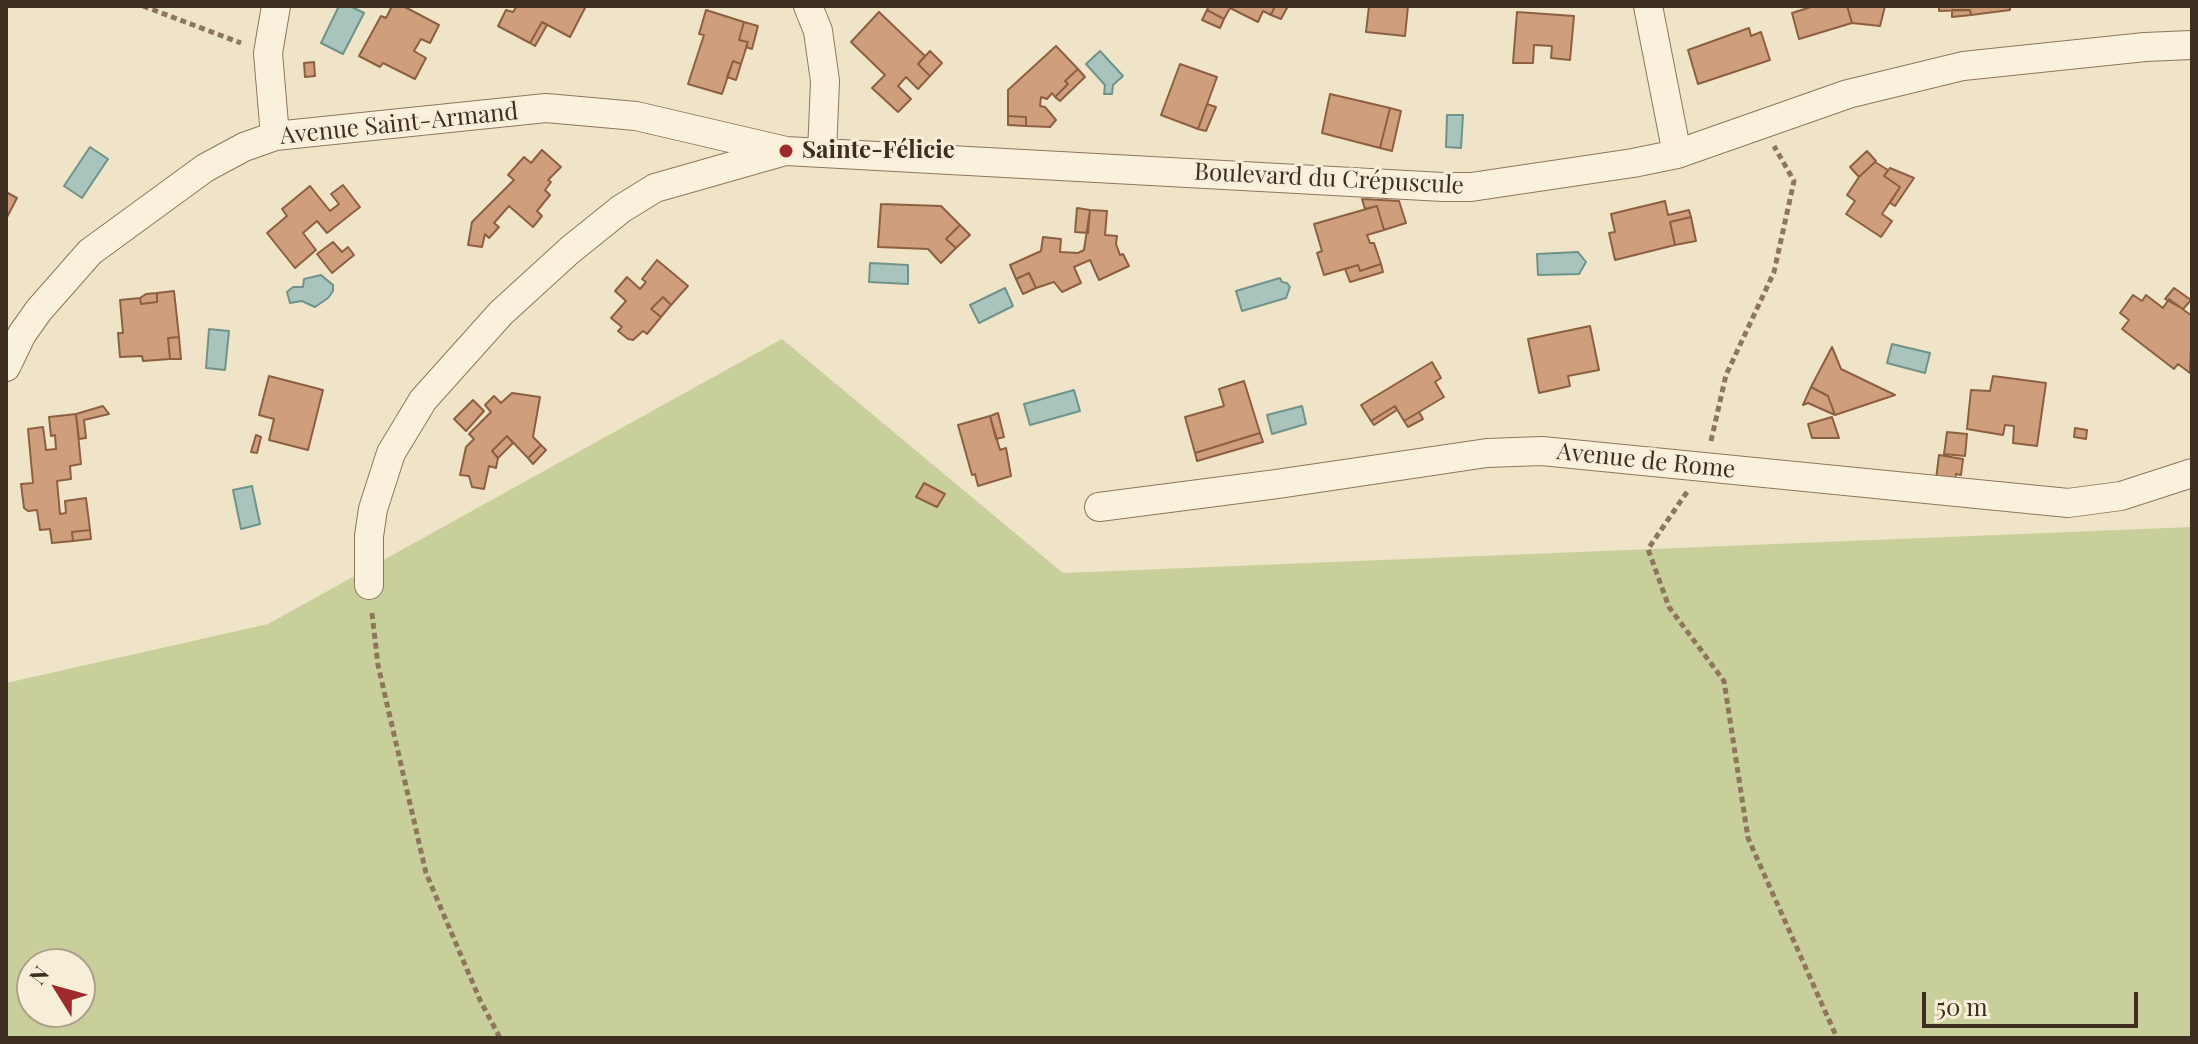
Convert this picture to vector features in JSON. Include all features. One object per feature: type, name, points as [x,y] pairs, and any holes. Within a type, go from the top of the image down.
[{"type":"street","points":[[275,136],[268,53],[276,6]]},
{"type":"street","points":[[808,6],[818,31],[825,81],[822,153]]},
{"type":"street","points":[[1648,6],[1677,154]]},
{"type":"street","name":"Boulevard du Crépuscule","points":[[786,151],[1443,187],[1496,184],[1677,154],[1848,94],[1963,66],[2192,45]]},
{"type":"street","name":"Avenue Saint-Armand","points":[[6,367],[22,334],[39,310],[90,252],[205,168],[244,147],[275,136],[546,108],[636,116],[786,151]]},
{"type":"street","points":[[369,585],[369,536],[373,509],[391,453],[423,400],[501,313],[580,242],[621,209],[655,188],[786,151]]},
{"type":"street","name":"Avenue de Rome","points":[[1099,507],[1487,453],[1542,451],[2068,503],[2121,496],[2192,473]]},
{"type":"path","points":[[143,6],[268,53]]},
{"type":"path","points":[[1771,141],[1794,181],[1774,272],[1726,375],[1705,467],[1648,549],[1669,607],[1724,681],[1748,838],[1837,1038]]},
{"type":"path","points":[[369,585],[378,665],[426,873],[480,1000],[500,1038]]},
{"type":"green space","points":[[782,339],[1063,573],[2192,527],[2192,1038],[6,1038],[6,683],[268,624]]},
{"type":"water","points":[[339,6],[350,6],[364,13],[343,54],[321,43]]},
{"type":"water","points":[[1100,51],[1123,76],[1113,85],[1112,94],[1104,94],[1105,85],[1086,64]]},
{"type":"water","points":[[1447,115],[1463,115],[1461,148],[1446,147]]},
{"type":"water","points":[[90,147],[108,159],[82,198],[64,186]]},
{"type":"water","points":[[1578,252],[1586,262],[1579,274],[1538,275],[1537,254]]},
{"type":"water","points":[[870,263],[908,265],[908,284],[869,282]]},
{"type":"water","points":[[321,275],[333,285],[328,298],[315,307],[302,301],[290,303],[287,292],[293,287],[303,287],[304,279]]},
{"type":"water","points":[[1280,278],[1290,287],[1286,298],[1242,311],[1236,291]]},
{"type":"water","points":[[1005,288],[1013,306],[979,323],[970,305]]},
{"type":"water","points":[[209,329],[229,331],[225,370],[206,368]]},
{"type":"water","points":[[1892,344],[1930,353],[1925,373],[1887,363]]},
{"type":"water","points":[[1074,390],[1080,411],[1030,425],[1024,404]]},
{"type":"water","points":[[1302,406],[1306,424],[1272,434],[1267,415]]},
{"type":"water","points":[[252,486],[260,524],[241,529],[233,490]]},
{"type":"building","points":[[392,6],[403,6],[439,25],[430,43],[421,39],[414,51],[426,58],[415,79],[383,63],[380,67],[359,56],[381,16],[386,18]]},
{"type":"building","points":[[517,6],[586,6],[570,37],[542,22],[530,43],[498,26],[506,10],[513,12]]},
{"type":"building","points":[[1209,6],[1275,6],[1271,15],[1263,11],[1258,22],[1230,8],[1224,19],[1207,10]]},
{"type":"building","points":[[1275,6],[1288,6],[1281,19],[1271,15]]},
{"type":"building","points":[[1369,6],[1408,6],[1405,36],[1366,32]]},
{"type":"building","points":[[1814,6],[1847,6],[1852,23],[1799,39],[1792,13]]},
{"type":"building","points":[[1847,6],[1885,6],[1880,26],[1852,23]]},
{"type":"building","points":[[1939,6],[2010,6],[2010,10],[1971,15],[1970,10],[1939,11]]},
{"type":"building","points":[[706,10],[744,22],[739,40],[748,42],[741,64],[733,61],[722,94],[688,84],[704,35],[699,34]]},
{"type":"building","points":[[1207,10],[1224,19],[1220,28],[1202,20]]},
{"type":"building","points":[[1952,10],[1970,10],[1971,15],[1952,17]]},
{"type":"building","points":[[879,12],[925,56],[918,64],[930,76],[918,89],[906,77],[898,86],[911,99],[898,112],[872,88],[885,75],[851,42]]},
{"type":"building","points":[[1517,12],[1574,16],[1570,60],[1551,58],[1552,46],[1534,45],[1533,63],[1513,63]]},
{"type":"building","points":[[542,22],[547,25],[535,46],[530,43]]},
{"type":"building","points":[[744,22],[758,26],[752,49],[746,47],[748,42],[739,40]]},
{"type":"building","points":[[1749,28],[1751,36],[1761,32],[1770,60],[1698,84],[1688,50]]},
{"type":"building","points":[[1056,46],[1078,69],[1065,81],[1068,84],[1055,97],[1052,93],[1047,99],[1041,97],[1040,106],[1045,107],[1056,120],[1050,127],[1026,126],[1026,117],[1008,116],[1008,90]]},
{"type":"building","points":[[930,51],[942,63],[930,76],[918,64]]},
{"type":"building","points":[[733,61],[741,64],[736,80],[727,77]]},
{"type":"building","points":[[314,62],[315,76],[305,77],[304,63]]},
{"type":"building","points":[[1180,64],[1217,77],[1198,129],[1161,115]]},
{"type":"building","points":[[1078,69],[1085,77],[1060,101],[1055,97],[1068,84],[1065,81]]},
{"type":"building","points":[[1330,94],[1390,108],[1380,148],[1322,133]]},
{"type":"building","points":[[1207,104],[1216,107],[1206,131],[1198,129]]},
{"type":"building","points":[[1390,108],[1401,111],[1392,151],[1380,148]]},
{"type":"building","points":[[1008,116],[1026,117],[1026,126],[1008,125]]},
{"type":"building","points":[[542,150],[561,167],[548,180],[551,182],[545,190],[550,195],[537,211],[542,216],[533,227],[509,206],[494,223],[499,227],[489,238],[485,234],[482,247],[468,245],[472,222],[514,180],[508,175],[524,157],[531,163]]},
{"type":"building","points":[[1867,151],[1876,161],[1859,177],[1850,167]]},
{"type":"building","points":[[1875,162],[1888,170],[1884,176],[1900,187],[1882,214],[1892,221],[1881,237],[1846,214],[1855,201],[1847,195],[1859,177]]},
{"type":"building","points":[[1890,168],[1914,178],[1895,206],[1890,203],[1900,187],[1884,176]]},
{"type":"building","points":[[343,185],[360,207],[327,233],[317,221],[303,233],[316,250],[295,268],[267,233],[287,216],[282,209],[310,186],[330,211],[339,204],[331,194]]},
{"type":"building","points":[[6,192],[17,198],[6,219]]},
{"type":"building","points":[[1362,199],[1399,201],[1406,223],[1384,230],[1377,206],[1365,209]]},
{"type":"building","points":[[1665,201],[1668,215],[1689,210],[1691,217],[1670,222],[1675,245],[1615,260],[1609,233],[1615,232],[1611,214]]},
{"type":"building","points":[[881,204],[941,206],[960,225],[946,239],[956,248],[941,263],[928,249],[878,247]]},
{"type":"building","points":[[1377,206],[1384,230],[1367,235],[1370,243],[1374,243],[1381,264],[1360,271],[1358,265],[1324,275],[1317,253],[1322,251],[1314,224]]},
{"type":"building","points":[[1077,208],[1090,210],[1088,233],[1075,232]]},
{"type":"building","points":[[1090,210],[1107,211],[1105,235],[1117,236],[1120,255],[1123,254],[1129,266],[1099,280],[1090,260],[1074,267],[1081,283],[1062,292],[1054,282],[1036,288],[1029,273],[1016,279],[1010,265],[1041,251],[1043,237],[1061,239],[1060,252],[1078,253],[1084,250]]},
{"type":"building","points":[[1691,217],[1696,241],[1675,245],[1670,222]]},
{"type":"building","points":[[960,225],[970,235],[956,248],[946,239]]},
{"type":"building","points":[[333,242],[342,252],[348,247],[354,255],[332,273],[317,254]]},
{"type":"building","points":[[657,260],[688,286],[671,305],[663,297],[651,309],[661,317],[647,334],[643,331],[633,340],[628,339],[618,331],[622,327],[611,318],[626,301],[615,291],[627,277],[640,289],[646,282],[642,279]]},
{"type":"building","points":[[1381,264],[1383,272],[1350,282],[1345,269],[1358,265],[1360,271]]},
{"type":"building","points":[[1029,273],[1036,288],[1023,294],[1016,279]]},
{"type":"building","points":[[2174,288],[2191,300],[2183,309],[2165,299]]},
{"type":"building","points":[[174,291],[179,337],[168,338],[170,359],[143,361],[142,356],[120,357],[118,333],[123,333],[120,300],[140,298],[141,304],[157,302],[157,293]]},
{"type":"building","points":[[157,293],[157,302],[141,304],[140,298]]},
{"type":"building","points":[[2133,295],[2142,301],[2146,295],[2163,308],[2169,299],[2192,316],[2190,373],[2178,364],[2174,369],[2122,329],[2129,320],[2120,313]]},
{"type":"building","points":[[663,297],[671,305],[661,317],[651,309]]},
{"type":"building","points":[[1590,326],[1599,370],[1568,376],[1570,386],[1539,393],[1528,339]]},
{"type":"building","points":[[179,337],[181,359],[170,359],[168,338]]},
{"type":"building","points":[[1832,347],[1841,369],[1895,395],[1835,415],[1828,396],[1811,387]]},
{"type":"building","points":[[1432,362],[1441,378],[1435,382],[1444,397],[1404,421],[1395,406],[1371,421],[1361,405]]},
{"type":"building","points":[[269,376],[323,390],[308,450],[269,440],[274,419],[259,415]]},
{"type":"building","points":[[1993,376],[2046,383],[2037,446],[2013,443],[2014,426],[2005,425],[2003,435],[1967,429],[1971,390],[1990,391]]},
{"type":"building","points":[[1244,381],[1260,433],[1195,453],[1185,417],[1224,406],[1219,389]]},
{"type":"building","points":[[1811,387],[1828,396],[1835,415],[1808,403],[1803,405]]},
{"type":"building","points":[[512,393],[540,397],[533,437],[541,445],[528,458],[507,436],[492,451],[498,458],[496,468],[489,466],[484,489],[472,487],[469,476],[460,475],[466,447],[474,439],[469,434],[491,412],[485,405],[494,396],[501,403]]},
{"type":"building","points":[[473,400],[484,411],[466,431],[454,419]]},
{"type":"building","points":[[103,406],[109,414],[84,420],[86,438],[79,439],[76,414]]},
{"type":"building","points":[[1395,406],[1397,410],[1374,425],[1371,421]]},
{"type":"building","points":[[1419,412],[1423,419],[1408,427],[1404,421]]},
{"type":"building","points":[[998,413],[1004,437],[996,439],[990,416]]},
{"type":"building","points":[[76,414],[81,464],[70,466],[71,479],[57,481],[60,514],[66,513],[65,501],[86,498],[90,530],[72,532],[73,541],[52,543],[50,529],[40,530],[37,510],[24,508],[21,484],[33,483],[28,429],[43,427],[46,450],[56,449],[49,417]]},
{"type":"building","points":[[990,416],[1000,450],[1006,448],[1011,476],[978,486],[958,425]]},
{"type":"building","points":[[1832,417],[1839,438],[1812,438],[1808,424]]},
{"type":"building","points":[[2075,428],[2087,430],[2086,439],[2074,437]]},
{"type":"building","points":[[1947,432],[1967,434],[1965,456],[1944,454]]},
{"type":"building","points":[[1260,433],[1263,442],[1197,461],[1195,453]]},
{"type":"building","points":[[256,435],[261,437],[257,453],[251,452]]},
{"type":"building","points":[[507,436],[513,443],[498,458],[492,451]]},
{"type":"building","points":[[541,445],[546,450],[533,464],[528,458]]},
{"type":"building","points":[[1939,455],[1963,459],[1961,475],[1956,474],[1955,481],[1936,479]]},
{"type":"building","points":[[924,483],[945,494],[937,507],[916,497]]},
{"type":"building","points":[[90,530],[91,539],[73,541],[72,532]]},
{"type":"place","name":"Sainte-Félicie","points":[[786,151]]}]
